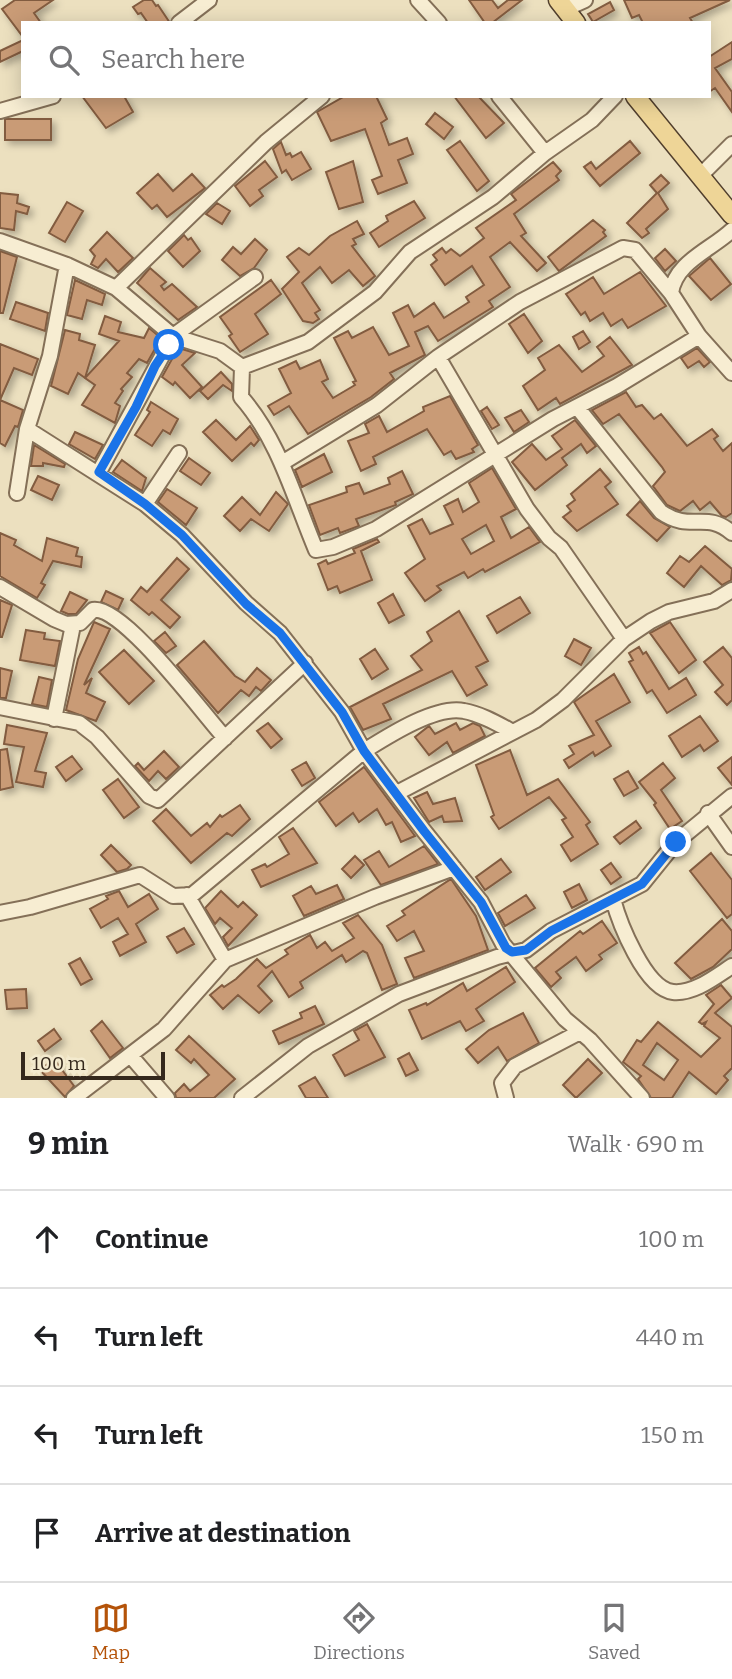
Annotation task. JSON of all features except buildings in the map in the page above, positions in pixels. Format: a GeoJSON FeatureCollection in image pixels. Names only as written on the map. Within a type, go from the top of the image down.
{"type":"FeatureCollection","features":[{"type":"Feature","properties":{"kind":"main road"},"geometry":{"type":"LineString","coordinates":[[637,98],[732,215]]}},
{"type":"Feature","properties":{"kind":"street"},"geometry":{"type":"LineString","coordinates":[[182,21],[209,0]]}},
{"type":"Feature","properties":{"kind":"street"},"geometry":{"type":"LineString","coordinates":[[418,0],[429,20]]}},
{"type":"Feature","properties":{"kind":"street"},"geometry":{"type":"LineString","coordinates":[[566,11],[585,0]]}},
{"type":"Feature","properties":{"kind":"street"},"geometry":{"type":"LineString","coordinates":[[0,111],[46,98]]}},
{"type":"Feature","properties":{"kind":"street"},"geometry":{"type":"LineString","coordinates":[[116,288],[266,142],[320,98]]}},
{"type":"Feature","properties":{"kind":"street"},"geometry":{"type":"LineString","coordinates":[[501,98],[545,153]]}},
{"type":"Feature","properties":{"kind":"street"},"geometry":{"type":"LineString","coordinates":[[242,367],[308,342],[375,292],[410,252],[493,197],[545,153],[592,120],[613,98]]}},
{"type":"Feature","properties":{"kind":"street"},"geometry":{"type":"LineString","coordinates":[[700,176],[732,144]]}},
{"type":"Feature","properties":{"kind":"street"},"geometry":{"type":"LineString","coordinates":[[671,293],[672,283],[684,266],[732,230]]}},
{"type":"Feature","properties":{"kind":"street"},"geometry":{"type":"LineString","coordinates":[[0,241],[67,265],[116,288],[173,336],[220,351],[242,367]]}},
{"type":"Feature","properties":{"kind":"street"},"geometry":{"type":"LineString","coordinates":[[282,463],[377,405],[438,358],[520,302],[623,248],[635,250],[671,293],[699,336],[732,373]]}},
{"type":"Feature","properties":{"kind":"street"},"geometry":{"type":"LineString","coordinates":[[17,493],[27,429],[50,356],[67,265]]}},
{"type":"Feature","properties":{"kind":"street"},"geometry":{"type":"LineString","coordinates":[[99,472],[173,336],[255,278]]}},
{"type":"Feature","properties":{"kind":"street"},"geometry":{"type":"LineString","coordinates":[[242,367],[241,397],[257,415],[282,463],[316,550],[332,547],[376,528],[699,336]]}},
{"type":"Feature","properties":{"kind":"street"},"geometry":{"type":"LineString","coordinates":[[438,358],[527,509],[549,538],[561,548],[624,639]]}},
{"type":"Feature","properties":{"kind":"street"},"geometry":{"type":"LineString","coordinates":[[577,407],[661,512],[679,523],[718,523],[732,533]]}},
{"type":"Feature","properties":{"kind":"street"},"geometry":{"type":"LineString","coordinates":[[27,429],[99,472],[145,504],[182,535],[246,604],[280,633],[342,712],[364,751],[481,902],[503,944],[512,952],[538,989],[642,1098]]}},
{"type":"Feature","properties":{"kind":"street"},"geometry":{"type":"LineString","coordinates":[[145,504],[179,453]]}},
{"type":"Feature","properties":{"kind":"street"},"geometry":{"type":"LineString","coordinates":[[0,587],[54,619],[74,625],[97,608],[123,624],[166,666],[225,738]]}},
{"type":"Feature","properties":{"kind":"street"},"geometry":{"type":"LineString","coordinates":[[397,793],[513,732],[563,700],[624,639],[669,612],[714,601],[732,590]]}},
{"type":"Feature","properties":{"kind":"street"},"geometry":{"type":"LineString","coordinates":[[54,719],[74,625]]}},
{"type":"Feature","properties":{"kind":"street"},"geometry":{"type":"LineString","coordinates":[[0,707],[79,723],[97,737],[153,800],[167,794],[305,663]]}},
{"type":"Feature","properties":{"kind":"street"},"geometry":{"type":"LineString","coordinates":[[0,913],[140,875],[173,895],[192,895],[364,751],[394,733],[449,711],[473,713],[513,732]]}},
{"type":"Feature","properties":{"kind":"street"},"geometry":{"type":"LineString","coordinates":[[243,1098],[308,1046],[399,994],[512,952],[526,950],[551,931],[642,884],[676,842],[732,796]]}},
{"type":"Feature","properties":{"kind":"street"},"geometry":{"type":"LineString","coordinates":[[708,813],[732,847]]}},
{"type":"Feature","properties":{"kind":"street"},"geometry":{"type":"LineString","coordinates":[[74,1098],[164,1029],[225,960],[363,902],[454,868]]}},
{"type":"Feature","properties":{"kind":"street"},"geometry":{"type":"LineString","coordinates":[[187,895],[225,960]]}},
{"type":"Feature","properties":{"kind":"street"},"geometry":{"type":"LineString","coordinates":[[613,899],[625,936],[658,984],[670,992],[687,991],[732,967]]}},
{"type":"Feature","properties":{"kind":"street"},"geometry":{"type":"LineString","coordinates":[[506,1098],[502,1083],[515,1066],[580,1032]]}},
{"type":"Feature","properties":{"kind":"street"},"geometry":{"type":"LineString","coordinates":[[130,1055],[167,1098]]}},
{"type":"Feature","properties":{"kind":"route"},"geometry":{"type":"LineString","coordinates":[[169,345],[155,366],[136,407],[99,472],[145,504],[182,535],[246,604],[280,633],[342,712],[364,751],[481,902],[506,948],[512,952],[526,950],[551,931],[642,884],[676,842]]}}]}
